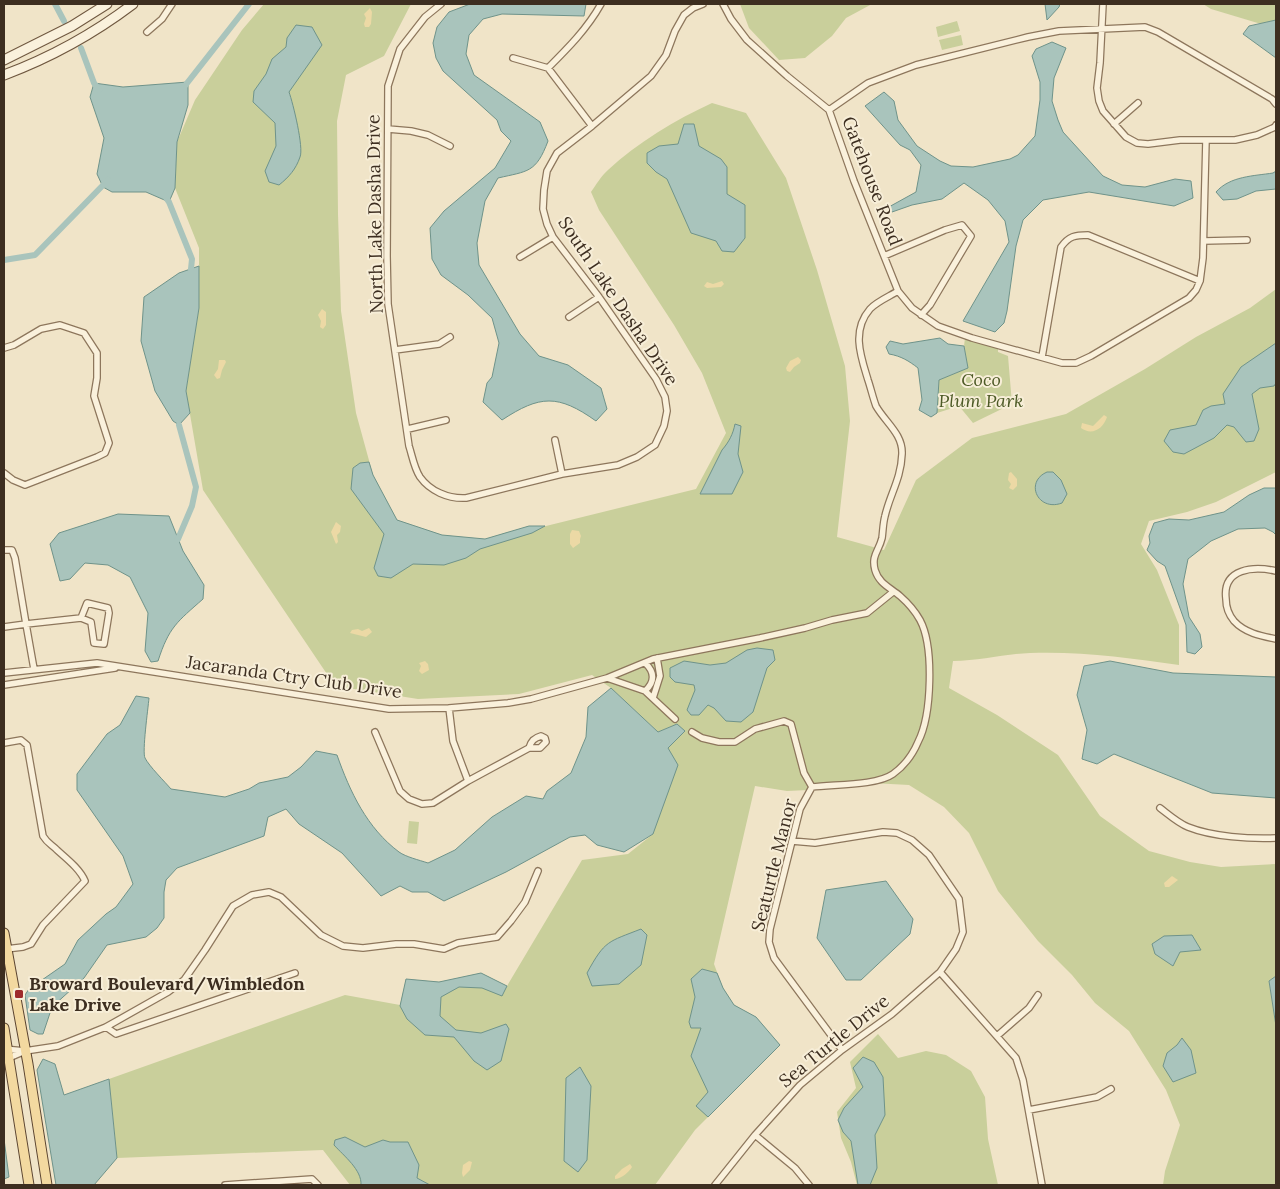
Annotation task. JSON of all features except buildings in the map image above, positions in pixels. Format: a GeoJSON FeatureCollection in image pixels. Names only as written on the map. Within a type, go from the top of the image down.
{"type":"FeatureCollection","features":[{"type":"Feature","properties":{"kind":"main road"},"geometry":{"type":"LineString","coordinates":[[4,60],[72,26],[106,4]]}},
{"type":"Feature","properties":{"kind":"main road"},"geometry":{"type":"LineString","coordinates":[[4,75],[38,62],[72,45],[133,4]]}},
{"type":"Feature","properties":{"kind":"main road"},"geometry":{"type":"LineString","coordinates":[[4,932],[5,948],[25,1051],[47,1185]]}},
{"type":"Feature","properties":{"kind":"main road"},"geometry":{"type":"LineString","coordinates":[[4,1028],[6,1059],[29,1185]]}},
{"type":"Feature","properties":{"kind":"street"},"geometry":{"type":"LineString","coordinates":[[147,32],[162,19],[172,4]]}},
{"type":"Feature","properties":{"kind":"street","name":"North Lake Dasha Drive"},"geometry":{"type":"LineString","coordinates":[[441,4],[425,17],[400,49],[388,86],[388,304],[409,446],[419,476],[438,492],[447,496],[466,498],[562,474]]}},
{"type":"Feature","properties":{"kind":"street"},"geometry":{"type":"LineString","coordinates":[[548,68],[579,37],[592,21],[601,4]]}},
{"type":"Feature","properties":{"kind":"street","name":"South Lake Dasha Drive"},"geometry":{"type":"LineString","coordinates":[[562,474],[618,465],[637,457],[655,445],[664,426],[667,411],[665,396],[656,379],[599,297],[553,237],[543,209],[547,171],[557,154],[651,76],[666,55],[674,31],[684,15],[693,8],[703,4]]}},
{"type":"Feature","properties":{"kind":"street","name":"Gatehouse Road"},"geometry":{"type":"LineString","coordinates":[[723,4],[731,19],[747,40],[786,76],[829,110],[898,291],[912,308],[938,326],[972,338],[1042,357],[1076,363],[1189,298],[1196,290],[1200,280]]}},
{"type":"Feature","properties":{"kind":"street"},"geometry":{"type":"LineString","coordinates":[[1103,4],[1103,28],[1097,88],[1099,101],[1103,111],[1126,137],[1137,143],[1148,144],[1180,140],[1235,140],[1257,135],[1276,125]]}},
{"type":"Feature","properties":{"kind":"street"},"geometry":{"type":"LineString","coordinates":[[829,110],[868,83],[916,65],[1058,31],[1131,27],[1145,27],[1158,32],[1265,94],[1276,104]]}},
{"type":"Feature","properties":{"kind":"street"},"geometry":{"type":"LineString","coordinates":[[513,58],[548,68],[592,126]]}},
{"type":"Feature","properties":{"kind":"street"},"geometry":{"type":"LineString","coordinates":[[1114,124],[1138,104]]}},
{"type":"Feature","properties":{"kind":"street"},"geometry":{"type":"LineString","coordinates":[[388,129],[428,135],[450,146]]}},
{"type":"Feature","properties":{"kind":"street"},"geometry":{"type":"LineString","coordinates":[[1042,357],[1061,247],[1066,239],[1075,235],[1088,234],[1200,280],[1204,241],[1206,140]]}},
{"type":"Feature","properties":{"kind":"street"},"geometry":{"type":"LineString","coordinates":[[884,256],[945,230],[962,225],[971,236],[930,305],[921,315]]}},
{"type":"Feature","properties":{"kind":"street"},"geometry":{"type":"LineString","coordinates":[[520,257],[553,237]]}},
{"type":"Feature","properties":{"kind":"street"},"geometry":{"type":"LineString","coordinates":[[1204,241],[1247,240]]}},
{"type":"Feature","properties":{"kind":"street"},"geometry":{"type":"LineString","coordinates":[[692,732],[702,738],[719,742],[735,742],[755,729],[784,721],[790,724],[804,773],[812,787],[843,783],[864,784],[892,775],[906,762],[919,740],[926,713],[930,684],[930,656],[920,621],[899,595],[887,588],[875,572],[873,559],[882,540],[885,515],[895,491],[903,452],[899,436],[876,405],[858,350],[860,327],[870,308],[898,291]]}},
{"type":"Feature","properties":{"kind":"street"},"geometry":{"type":"LineString","coordinates":[[569,317],[599,297]]}},
{"type":"Feature","properties":{"kind":"street"},"geometry":{"type":"LineString","coordinates":[[4,348],[14,345],[41,329],[60,325],[84,333],[97,354],[98,378],[94,396],[108,443],[106,453],[25,485],[13,480],[4,473]]}},
{"type":"Feature","properties":{"kind":"street"},"geometry":{"type":"LineString","coordinates":[[395,350],[439,344],[450,337]]}},
{"type":"Feature","properties":{"kind":"street"},"geometry":{"type":"LineString","coordinates":[[408,430],[446,420]]}},
{"type":"Feature","properties":{"kind":"street"},"geometry":{"type":"LineString","coordinates":[[554,440],[562,474]]}},
{"type":"Feature","properties":{"kind":"street"},"geometry":{"type":"LineString","coordinates":[[4,550],[12,550],[15,558],[34,669]]}},
{"type":"Feature","properties":{"kind":"street"},"geometry":{"type":"LineString","coordinates":[[1276,571],[1257,568],[1239,572],[1226,587],[1226,607],[1232,620],[1244,630],[1259,636],[1276,639]]}},
{"type":"Feature","properties":{"kind":"street"},"geometry":{"type":"LineString","coordinates":[[653,698],[660,676],[657,658],[767,637],[867,613],[893,592]]}},
{"type":"Feature","properties":{"kind":"street"},"geometry":{"type":"LineString","coordinates":[[4,628],[81,618],[91,622],[94,643],[104,644],[109,613],[108,608],[86,603],[81,618]]}},
{"type":"Feature","properties":{"kind":"street","name":"Jacaranda Ctry Club Drive"},"geometry":{"type":"LineString","coordinates":[[4,673],[97,663],[389,709],[449,708],[531,700],[607,678],[657,658]]}},
{"type":"Feature","properties":{"kind":"street"},"geometry":{"type":"LineString","coordinates":[[645,663],[653,675],[650,686],[645,691]]}},
{"type":"Feature","properties":{"kind":"street","name":"Jacaranda Ctry Club Drive"},"geometry":{"type":"LineString","coordinates":[[4,685],[125,667]]}},
{"type":"Feature","properties":{"kind":"street"},"geometry":{"type":"LineString","coordinates":[[607,678],[645,691],[675,718]]}},
{"type":"Feature","properties":{"kind":"street"},"geometry":{"type":"LineString","coordinates":[[449,708],[453,741],[468,781]]}},
{"type":"Feature","properties":{"kind":"street"},"geometry":{"type":"LineString","coordinates":[[375,732],[400,791],[409,799],[422,804],[433,803],[468,781],[529,748]]}},
{"type":"Feature","properties":{"kind":"street"},"geometry":{"type":"LineString","coordinates":[[4,743],[21,740],[27,745],[43,836],[47,843],[55,848],[83,875],[85,881],[43,925],[31,944],[23,947],[5,948]]}},
{"type":"Feature","properties":{"kind":"street","name":"Seaturtle Manor"},"geometry":{"type":"LineString","coordinates":[[812,787],[800,809],[770,928],[769,942],[774,958],[842,1050]]}},
{"type":"Feature","properties":{"kind":"street"},"geometry":{"type":"LineString","coordinates":[[1160,808],[1188,827],[1217,834],[1254,839],[1276,838]]}},
{"type":"Feature","properties":{"kind":"street","name":"Sea Turtle Drive"},"geometry":{"type":"LineString","coordinates":[[715,1185],[755,1135],[800,1085],[842,1050],[892,1014],[940,972],[956,949],[963,932],[959,899],[929,855],[912,840],[897,834],[883,832],[815,843],[792,841]]}},
{"type":"Feature","properties":{"kind":"street"},"geometry":{"type":"LineString","coordinates":[[6,1059],[25,1051],[58,1046],[106,1028],[168,992],[184,980],[233,906],[252,895],[269,892],[281,897],[321,935],[343,946],[363,948],[414,944],[444,949],[458,943],[497,937],[525,902],[538,871]]}},
{"type":"Feature","properties":{"kind":"street"},"geometry":{"type":"LineString","coordinates":[[940,972],[1016,1058],[1023,1080],[1042,1185]]}},
{"type":"Feature","properties":{"kind":"street"},"geometry":{"type":"LineString","coordinates":[[106,1028],[116,1034],[295,973]]}},
{"type":"Feature","properties":{"kind":"street"},"geometry":{"type":"LineString","coordinates":[[997,1036],[1029,1008],[1038,995]]}},
{"type":"Feature","properties":{"kind":"street"},"geometry":{"type":"LineString","coordinates":[[5,1048],[25,1051]]}},
{"type":"Feature","properties":{"kind":"street"},"geometry":{"type":"LineString","coordinates":[[1029,1110],[1097,1097],[1111,1089]]}},
{"type":"Feature","properties":{"kind":"street"},"geometry":{"type":"LineString","coordinates":[[755,1135],[795,1168],[809,1185]]}},
{"type":"Feature","properties":{"kind":"street"},"geometry":{"type":"LineString","coordinates":[[224,1185],[312,1179],[318,1185]]}},
{"type":"Feature","properties":{"kind":"green space"},"geometry":{"type":"Polygon","coordinates":[[[264,4],[411,4],[384,56],[346,75],[337,121],[341,311],[356,413],[373,475],[397,520],[442,535],[485,539],[529,526],[546,526],[696,489],[726,433],[702,373],[674,325],[599,210],[591,192],[605,172],[644,141],[712,103],[746,113],[786,178],[817,270],[845,366],[850,421],[837,537],[884,550],[916,480],[972,438],[1066,414],[1145,369],[1196,337],[1250,308],[1276,289],[1276,472],[1216,502],[1187,512],[1149,521],[1141,544],[1157,570],[1179,625],[1179,665],[1086,654],[1020,654],[953,661],[949,688],[997,715],[1058,755],[1100,816],[1149,851],[1190,862],[1221,867],[1276,864],[1276,976],[1269,981],[1276,1026],[1276,1185],[1163,1185],[1165,1171],[1180,1125],[1166,1090],[1129,1031],[1095,1003],[1072,975],[1038,941],[998,891],[969,833],[944,807],[909,785],[872,783],[829,789],[787,791],[755,786],[714,964],[723,988],[734,1005],[756,1017],[780,1045],[695,1130],[655,1185],[350,1185],[323,1150],[117,1158],[109,1079],[345,995],[400,1005],[406,979],[439,982],[481,973],[507,986],[582,860],[628,854],[653,834],[668,748],[677,724],[658,732],[611,688],[592,675],[519,694],[418,699],[335,686],[203,490],[186,391],[199,308],[199,248],[175,188],[177,142],[195,100],[242,30],[264,4]]]}},
{"type":"Feature","properties":{"kind":"green space"},"geometry":{"type":"Polygon","coordinates":[[[740,4],[872,4],[846,18],[832,36],[805,58],[779,60],[749,28],[740,4]]]}},
{"type":"Feature","properties":{"kind":"green space"},"geometry":{"type":"Polygon","coordinates":[[[1203,4],[1276,4],[1276,20],[1261,24],[1211,9],[1203,4]]]}},
{"type":"Feature","properties":{"kind":"green space"},"geometry":{"type":"Polygon","coordinates":[[[957,21],[960,31],[938,37],[936,27],[957,21]]]}},
{"type":"Feature","properties":{"kind":"green space"},"geometry":{"type":"Polygon","coordinates":[[[961,35],[963,45],[942,50],[939,40],[961,35]]]}},
{"type":"Feature","properties":{"kind":"green space","name":"Coco Plum Park"},"geometry":{"type":"Polygon","coordinates":[[[965,338],[998,348],[998,352],[1008,356],[1012,404],[973,423],[959,406],[937,413],[939,380],[968,368],[964,346],[965,338]]]}},
{"type":"Feature","properties":{"kind":"green space"},"geometry":{"type":"Polygon","coordinates":[[[409,821],[419,822],[417,844],[407,843],[409,821]]]}},
{"type":"Feature","properties":{"kind":"green space"},"geometry":{"type":"Polygon","coordinates":[[[878,1034],[898,1058],[926,1051],[946,1055],[971,1071],[985,1097],[988,1139],[998,1185],[857,1185],[851,1162],[841,1138],[837,1112],[856,1088],[850,1062],[878,1034]]]}},
{"type":"Feature","properties":{"kind":"sand"},"geometry":{"type":"Polygon","coordinates":[[[370,8],[372,12],[371,24],[369,27],[365,27],[366,18],[364,14],[370,8]]]}},
{"type":"Feature","properties":{"kind":"sand"},"geometry":{"type":"Polygon","coordinates":[[[722,281],[724,284],[721,287],[707,288],[704,286],[707,282],[713,284],[722,281]]]}},
{"type":"Feature","properties":{"kind":"sand"},"geometry":{"type":"Polygon","coordinates":[[[322,309],[326,312],[326,325],[323,329],[320,327],[321,321],[318,315],[322,309]]]}},
{"type":"Feature","properties":{"kind":"sand"},"geometry":{"type":"Polygon","coordinates":[[[798,357],[801,360],[800,363],[790,372],[787,371],[786,368],[790,361],[798,357]]]}},
{"type":"Feature","properties":{"kind":"sand"},"geometry":{"type":"Polygon","coordinates":[[[219,360],[225,360],[226,362],[220,378],[217,379],[214,375],[218,369],[219,360]]]}},
{"type":"Feature","properties":{"kind":"sand"},"geometry":{"type":"Polygon","coordinates":[[[1104,415],[1107,417],[1103,425],[1097,430],[1089,431],[1081,428],[1082,423],[1093,426],[1104,415]]]}},
{"type":"Feature","properties":{"kind":"sand"},"geometry":{"type":"Polygon","coordinates":[[[1011,472],[1017,479],[1017,486],[1013,490],[1009,488],[1011,484],[1008,480],[1009,473],[1011,472]]]}},
{"type":"Feature","properties":{"kind":"sand"},"geometry":{"type":"Polygon","coordinates":[[[336,522],[341,526],[336,544],[331,532],[336,522]]]}},
{"type":"Feature","properties":{"kind":"sand"},"geometry":{"type":"Polygon","coordinates":[[[572,530],[579,531],[581,536],[580,543],[573,548],[570,544],[572,530]]]}},
{"type":"Feature","properties":{"kind":"sand"},"geometry":{"type":"Polygon","coordinates":[[[369,628],[372,632],[366,637],[350,633],[352,630],[358,629],[362,631],[369,628]]]}},
{"type":"Feature","properties":{"kind":"sand"},"geometry":{"type":"Polygon","coordinates":[[[425,661],[428,664],[429,670],[422,674],[419,671],[421,666],[419,663],[425,661]]]}},
{"type":"Feature","properties":{"kind":"sand"},"geometry":{"type":"Polygon","coordinates":[[[1172,876],[1178,880],[1169,887],[1165,887],[1164,883],[1172,876]]]}},
{"type":"Feature","properties":{"kind":"sand"},"geometry":{"type":"Polygon","coordinates":[[[469,1161],[472,1162],[470,1170],[463,1177],[463,1165],[469,1161]]]}},
{"type":"Feature","properties":{"kind":"sand"},"geometry":{"type":"Polygon","coordinates":[[[630,1164],[632,1167],[629,1171],[622,1177],[615,1179],[615,1176],[622,1169],[630,1164]]]}},
{"type":"Feature","properties":{"kind":"water"},"geometry":{"type":"Polygon","coordinates":[[[470,4],[586,4],[584,16],[502,14],[483,19],[469,35],[466,54],[474,75],[540,122],[548,141],[535,165],[524,172],[498,178],[485,201],[477,243],[479,265],[520,334],[539,356],[568,365],[601,388],[607,409],[596,421],[571,406],[549,401],[527,406],[502,420],[483,402],[487,383],[492,377],[499,343],[492,318],[468,295],[441,275],[432,259],[430,228],[444,211],[495,168],[511,141],[501,131],[497,120],[443,71],[436,58],[433,43],[437,27],[449,12],[470,4]]]}},
{"type":"Feature","properties":{"kind":"water"},"geometry":{"type":"Polygon","coordinates":[[[1045,4],[1060,4],[1047,20],[1045,4]]]}},
{"type":"Feature","properties":{"kind":"water"},"geometry":{"type":"Polygon","coordinates":[[[1276,20],[1276,58],[1243,34],[1249,26],[1276,20]]]}},
{"type":"Feature","properties":{"kind":"water"},"geometry":{"type":"Polygon","coordinates":[[[296,25],[312,27],[322,45],[289,92],[298,125],[301,152],[294,169],[279,185],[269,182],[265,171],[276,146],[275,123],[253,102],[254,91],[266,74],[272,59],[286,47],[287,38],[296,25]]]}},
{"type":"Feature","properties":{"kind":"water"},"geometry":{"type":"Polygon","coordinates":[[[1052,42],[1066,48],[1054,78],[1052,101],[1063,132],[1103,176],[1122,185],[1145,187],[1175,179],[1191,181],[1193,198],[1174,206],[1089,192],[1043,200],[1023,220],[1016,246],[1004,323],[995,332],[963,321],[1009,242],[1005,221],[988,200],[964,183],[942,199],[912,205],[892,212],[887,208],[916,192],[921,165],[910,150],[900,145],[865,106],[884,92],[894,101],[898,120],[917,146],[951,166],[973,167],[1010,159],[1018,155],[1035,136],[1040,100],[1040,82],[1032,56],[1036,49],[1052,42]]]}},
{"type":"Feature","properties":{"kind":"water"},"geometry":{"type":"Polygon","coordinates":[[[188,82],[188,105],[177,142],[175,188],[169,202],[146,192],[112,192],[103,187],[97,174],[104,138],[90,97],[94,83],[123,87],[188,82]]]}},
{"type":"Feature","properties":{"kind":"water"},"geometry":{"type":"Polygon","coordinates":[[[684,124],[694,124],[699,146],[721,159],[727,167],[727,194],[745,205],[745,238],[734,252],[722,251],[716,241],[691,233],[667,179],[647,163],[647,153],[659,146],[678,144],[684,124]]]}},
{"type":"Feature","properties":{"kind":"water"},"geometry":{"type":"Polygon","coordinates":[[[1276,171],[1276,189],[1256,191],[1237,199],[1223,200],[1216,192],[1235,180],[1276,171]]]}},
{"type":"Feature","properties":{"kind":"water"},"geometry":{"type":"Polygon","coordinates":[[[199,266],[199,308],[186,391],[190,413],[179,425],[173,421],[155,391],[141,341],[144,297],[179,273],[199,266]]]}},
{"type":"Feature","properties":{"kind":"water"},"geometry":{"type":"Polygon","coordinates":[[[940,338],[948,344],[964,346],[968,368],[939,380],[937,413],[931,417],[919,410],[922,400],[918,368],[905,359],[889,354],[886,347],[890,341],[903,344],[940,338]]]}},
{"type":"Feature","properties":{"kind":"water"},"geometry":{"type":"Polygon","coordinates":[[[1276,343],[1276,383],[1274,386],[1260,388],[1252,394],[1259,429],[1254,441],[1246,442],[1234,427],[1227,425],[1214,438],[1184,454],[1173,452],[1164,441],[1170,430],[1196,425],[1203,410],[1211,406],[1225,404],[1223,394],[1241,367],[1276,343]]]}},
{"type":"Feature","properties":{"kind":"water"},"geometry":{"type":"Polygon","coordinates":[[[735,424],[741,426],[738,454],[743,472],[732,494],[700,494],[730,438],[735,424]]]}},
{"type":"Feature","properties":{"kind":"water"},"geometry":{"type":"Polygon","coordinates":[[[369,462],[373,475],[397,520],[442,535],[485,539],[529,526],[545,526],[532,533],[480,549],[466,558],[444,565],[413,564],[391,578],[378,576],[374,568],[384,534],[351,489],[353,468],[360,463],[369,462]]]}},
{"type":"Feature","properties":{"kind":"water"},"geometry":{"type":"Polygon","coordinates":[[[1047,472],[1053,472],[1061,480],[1067,494],[1062,503],[1054,505],[1046,503],[1037,495],[1035,489],[1036,482],[1047,472]]]}},
{"type":"Feature","properties":{"kind":"water"},"geometry":{"type":"Polygon","coordinates":[[[1264,488],[1276,488],[1276,535],[1265,528],[1238,529],[1211,541],[1188,559],[1183,584],[1189,617],[1200,634],[1202,647],[1195,654],[1187,652],[1186,625],[1165,566],[1157,561],[1147,550],[1150,543],[1149,536],[1154,523],[1169,519],[1189,520],[1224,512],[1249,495],[1264,488]]]}},
{"type":"Feature","properties":{"kind":"water"},"geometry":{"type":"Polygon","coordinates":[[[118,514],[169,516],[183,551],[204,585],[203,599],[175,626],[166,640],[158,661],[151,662],[145,651],[148,613],[130,577],[108,565],[85,563],[70,579],[60,581],[50,544],[59,533],[118,514]]]}},
{"type":"Feature","properties":{"kind":"water"},"geometry":{"type":"Polygon","coordinates":[[[757,648],[773,650],[775,660],[767,668],[753,712],[741,722],[726,721],[714,708],[708,705],[699,715],[691,715],[687,710],[695,690],[694,685],[675,682],[670,677],[670,668],[684,661],[710,665],[726,663],[747,650],[757,648]]]}},
{"type":"Feature","properties":{"kind":"water"},"geometry":{"type":"Polygon","coordinates":[[[1110,661],[1173,673],[1276,677],[1276,798],[1212,793],[1114,754],[1097,764],[1082,759],[1087,730],[1077,695],[1084,666],[1110,661]]]}},
{"type":"Feature","properties":{"kind":"water"},"geometry":{"type":"Polygon","coordinates":[[[611,688],[658,732],[677,724],[685,731],[668,748],[678,765],[653,834],[624,852],[597,845],[585,835],[570,837],[506,872],[444,901],[428,892],[412,892],[400,886],[381,896],[342,853],[299,824],[286,809],[268,817],[264,836],[177,868],[166,880],[164,918],[157,928],[146,937],[107,945],[84,978],[52,1007],[43,1034],[30,1030],[25,995],[29,989],[65,964],[78,940],[116,907],[133,884],[123,856],[77,790],[77,774],[107,734],[120,725],[136,696],[149,698],[145,758],[171,789],[225,797],[249,789],[259,783],[288,777],[301,767],[316,751],[337,755],[354,796],[378,832],[402,854],[428,863],[455,850],[492,817],[526,796],[543,799],[547,791],[571,773],[586,737],[588,707],[611,688]]]}},
{"type":"Feature","properties":{"kind":"water"},"geometry":{"type":"Polygon","coordinates":[[[886,881],[913,919],[910,934],[861,980],[846,980],[817,938],[826,890],[886,881]]]}},
{"type":"Feature","properties":{"kind":"water"},"geometry":{"type":"Polygon","coordinates":[[[641,929],[647,935],[641,965],[619,984],[592,986],[587,973],[603,948],[614,940],[641,929]]]}},
{"type":"Feature","properties":{"kind":"water"},"geometry":{"type":"Polygon","coordinates":[[[1192,935],[1201,950],[1180,952],[1173,966],[1155,954],[1152,944],[1164,936],[1192,935]]]}},
{"type":"Feature","properties":{"kind":"water"},"geometry":{"type":"Polygon","coordinates":[[[702,969],[717,973],[723,988],[734,1005],[756,1017],[780,1045],[708,1117],[696,1106],[708,1092],[691,1056],[701,1028],[691,1028],[689,1022],[695,997],[691,979],[702,969]]]}},
{"type":"Feature","properties":{"kind":"water"},"geometry":{"type":"Polygon","coordinates":[[[481,973],[507,986],[502,996],[482,988],[459,987],[441,997],[440,1016],[456,1030],[481,1033],[506,1024],[509,1029],[501,1061],[487,1070],[474,1061],[454,1037],[425,1035],[407,1019],[400,1006],[406,979],[439,982],[481,973]]]}},
{"type":"Feature","properties":{"kind":"water"},"geometry":{"type":"Polygon","coordinates":[[[1276,976],[1276,1026],[1269,981],[1276,976]]]}},
{"type":"Feature","properties":{"kind":"water"},"geometry":{"type":"Polygon","coordinates":[[[1182,1038],[1191,1050],[1196,1073],[1173,1082],[1163,1066],[1167,1053],[1182,1038]]]}},
{"type":"Feature","properties":{"kind":"water"},"geometry":{"type":"Polygon","coordinates":[[[863,1057],[874,1062],[883,1077],[885,1115],[875,1135],[877,1168],[870,1185],[858,1185],[851,1141],[843,1132],[838,1120],[844,1108],[863,1087],[853,1068],[863,1057]]]}},
{"type":"Feature","properties":{"kind":"water"},"geometry":{"type":"Polygon","coordinates":[[[43,1059],[55,1064],[64,1095],[109,1079],[117,1158],[94,1185],[56,1185],[37,1070],[43,1059]]]}},
{"type":"Feature","properties":{"kind":"water"},"geometry":{"type":"Polygon","coordinates":[[[580,1067],[591,1086],[587,1160],[578,1172],[564,1161],[566,1078],[580,1067]]]}},
{"type":"Feature","properties":{"kind":"water"},"geometry":{"type":"Polygon","coordinates":[[[345,1137],[365,1147],[383,1140],[408,1142],[419,1165],[417,1178],[430,1185],[361,1185],[361,1179],[356,1169],[334,1145],[335,1140],[345,1137]]]}},
{"type":"Feature","properties":{"kind":"water"},"geometry":{"type":"Polygon","coordinates":[[[4,1139],[9,1177],[4,1179],[4,1139]]]}},
{"type":"Feature","properties":{"kind":"waterway"},"geometry":{"type":"LineString","coordinates":[[55,4],[64,21]]}},
{"type":"Feature","properties":{"kind":"waterway"},"geometry":{"type":"LineString","coordinates":[[184,87],[249,4]]}},
{"type":"Feature","properties":{"kind":"waterway"},"geometry":{"type":"LineString","coordinates":[[81,48],[94,83],[99,90]]}},
{"type":"Feature","properties":{"kind":"waterway"},"geometry":{"type":"LineString","coordinates":[[4,260],[35,255],[108,180]]}},
{"type":"Feature","properties":{"kind":"waterway"},"geometry":{"type":"LineString","coordinates":[[165,196],[192,259],[191,269]]}},
{"type":"Feature","properties":{"kind":"waterway"},"geometry":{"type":"LineString","coordinates":[[178,539],[192,506],[196,487],[179,425]]}},
{"type":"Feature","properties":{"kind":"place","name":"Broward Boulevard/Wimbledon Lake Drive"},"geometry":{"type":"Point","coordinates":[19,994]}}]}
